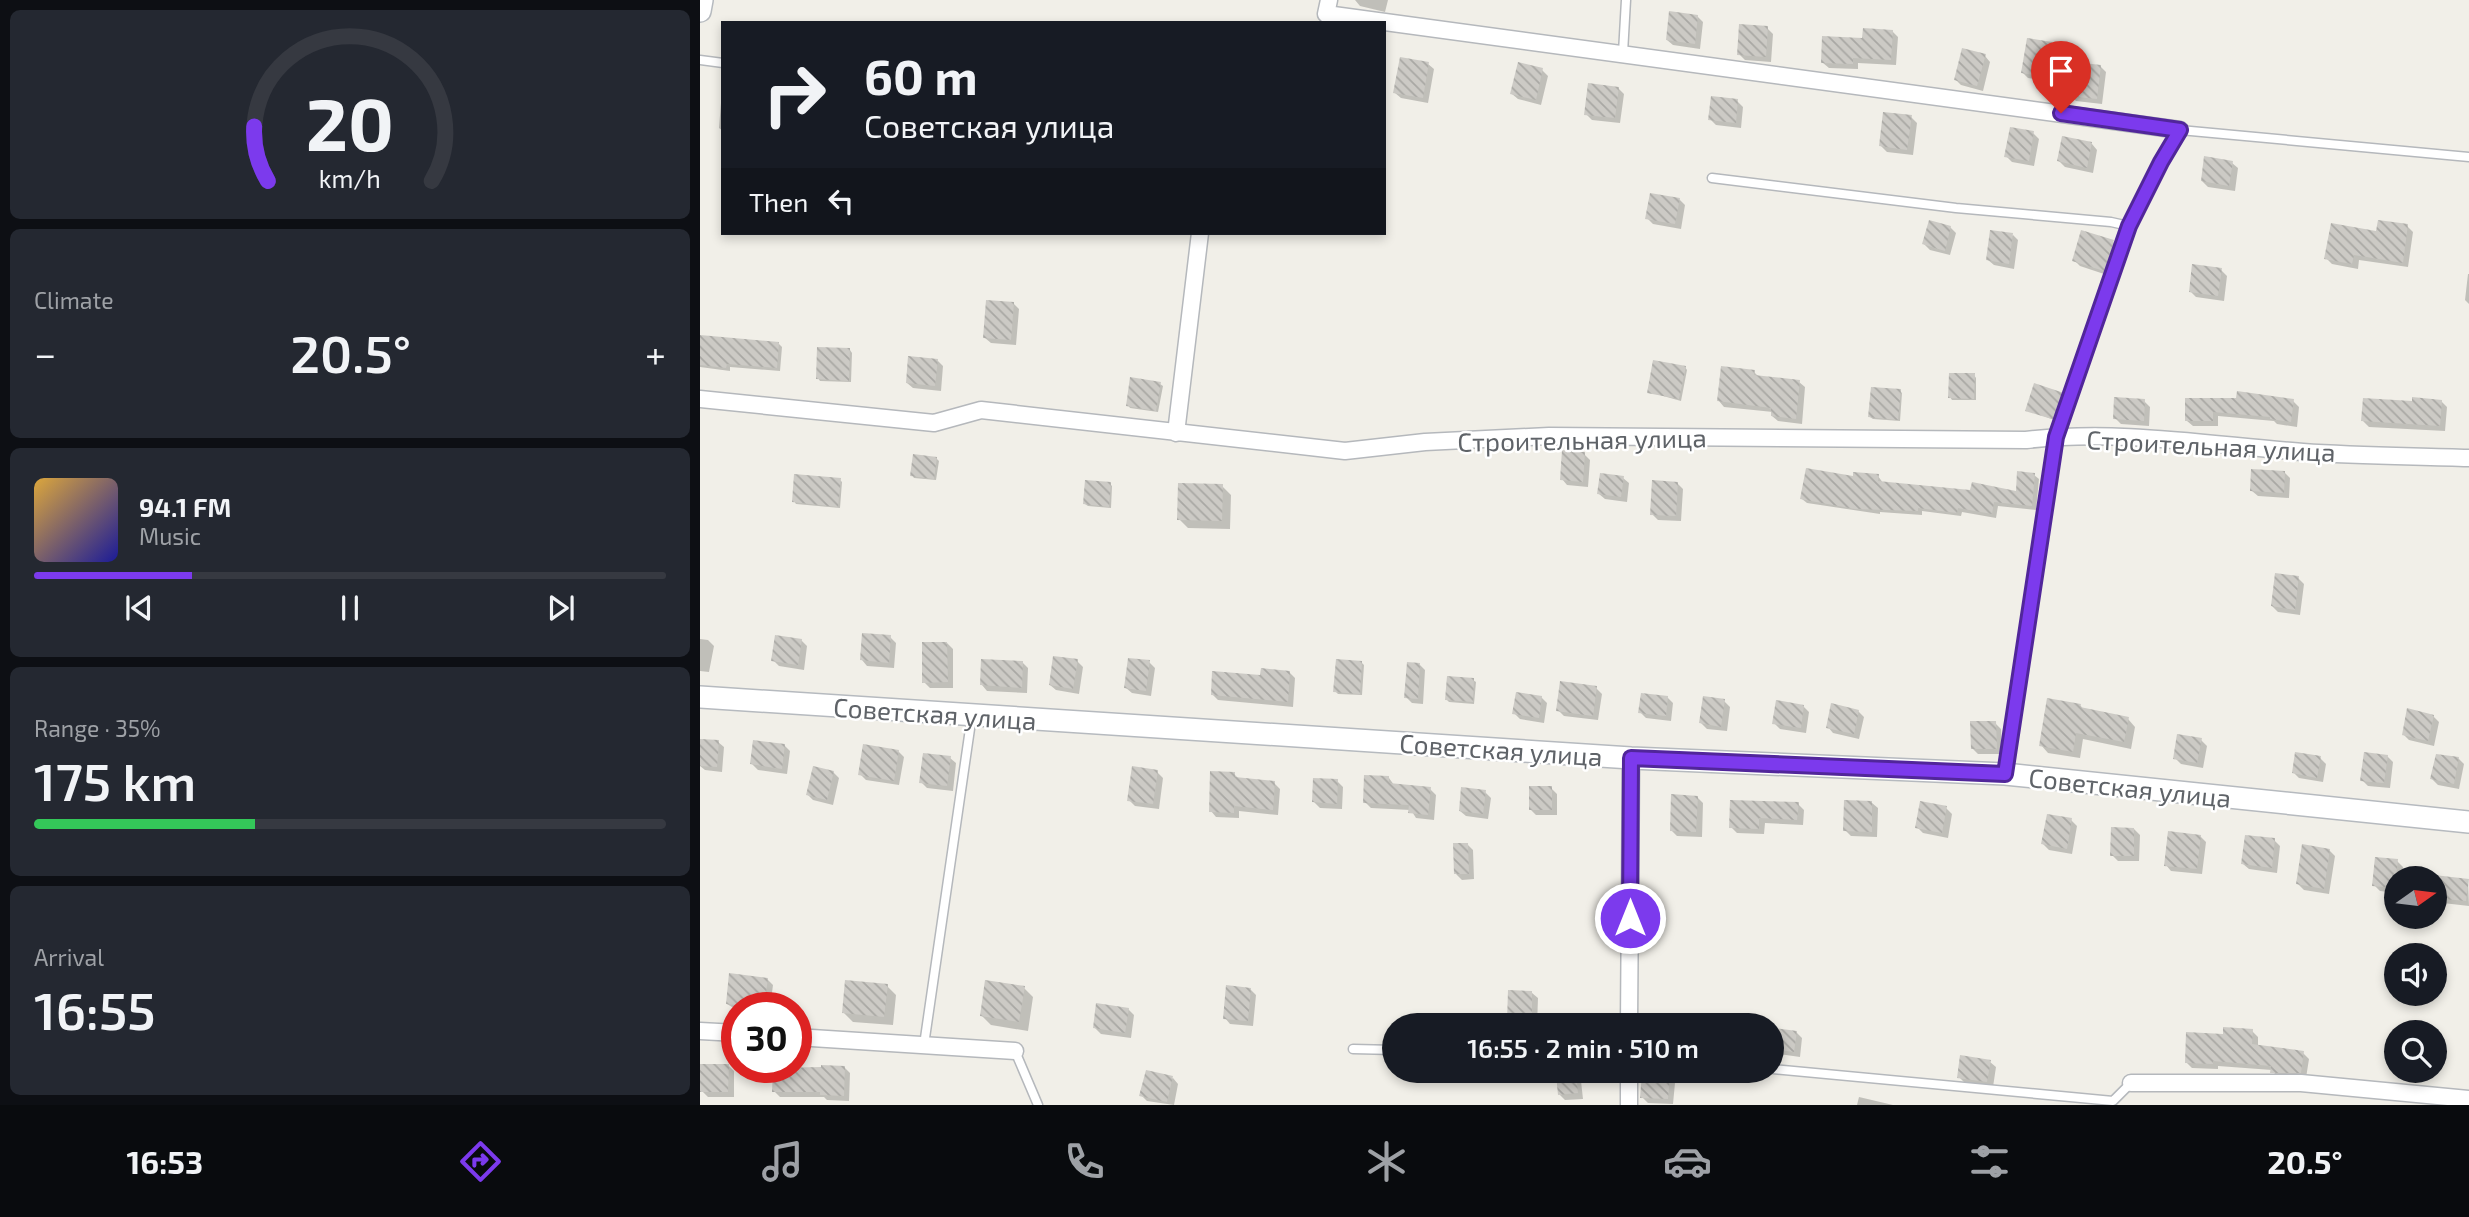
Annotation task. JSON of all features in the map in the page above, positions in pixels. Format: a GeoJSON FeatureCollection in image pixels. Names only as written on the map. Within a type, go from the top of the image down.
{"type":"FeatureCollection","features":[{"type":"Feature","properties":{"kind":"main road"},"geometry":{"type":"LineString","coordinates":[[700,11],[702,0]]}},
{"type":"Feature","properties":{"kind":"main road","name":"Советская улица"},"geometry":{"type":"LineString","coordinates":[[700,697],[1631,758],[2005,774],[2469,822]]}},
{"type":"Feature","properties":{"kind":"street"},"geometry":{"type":"LineString","coordinates":[[1329,0],[1326,14],[1379,21]]}},
{"type":"Feature","properties":{"kind":"street"},"geometry":{"type":"LineString","coordinates":[[1386,22],[2180,130]]}},
{"type":"Feature","properties":{"kind":"street"},"geometry":{"type":"LineString","coordinates":[[1177,433],[1200,235]]}},
{"type":"Feature","properties":{"kind":"street","name":"Строительная улица"},"geometry":{"type":"LineString","coordinates":[[700,399],[934,423],[981,410],[1345,451],[1425,442],[1549,436],[2026,440],[2056,437],[2155,438],[2305,452],[2469,458]]}},
{"type":"Feature","properties":{"kind":"street"},"geometry":{"type":"LineString","coordinates":[[1629,1013],[1631,758]]}},
{"type":"Feature","properties":{"kind":"street"},"geometry":{"type":"LineString","coordinates":[[700,1031],[721,1032]]}},
{"type":"Feature","properties":{"kind":"street"},"geometry":{"type":"LineString","coordinates":[[812,1038],[1015,1051]]}},
{"type":"Feature","properties":{"kind":"street"},"geometry":{"type":"LineString","coordinates":[[1629,1083],[1629,1105]]}},
{"type":"Feature","properties":{"kind":"street"},"geometry":{"type":"LineString","coordinates":[[2131,1083],[2301,1083],[2469,1099]]}},
{"type":"Feature","properties":{"kind":"lane"},"geometry":{"type":"LineString","coordinates":[[1623,53],[1626,0]]}},
{"type":"Feature","properties":{"kind":"lane"},"geometry":{"type":"LineString","coordinates":[[700,60],[721,63]]}},
{"type":"Feature","properties":{"kind":"lane"},"geometry":{"type":"LineString","coordinates":[[2005,774],[2056,437],[2129,226],[2180,130],[2469,157]]}},
{"type":"Feature","properties":{"kind":"lane"},"geometry":{"type":"LineString","coordinates":[[1713,178],[2129,226]]}},
{"type":"Feature","properties":{"kind":"lane"},"geometry":{"type":"LineString","coordinates":[[924,1045],[972,715]]}},
{"type":"Feature","properties":{"kind":"lane"},"geometry":{"type":"LineString","coordinates":[[1353,1049],[1382,1050]]}},
{"type":"Feature","properties":{"kind":"lane"},"geometry":{"type":"LineString","coordinates":[[1015,1051],[1038,1105]]}},
{"type":"Feature","properties":{"kind":"lane"},"geometry":{"type":"LineString","coordinates":[[1784,1070],[2113,1101],[2131,1083]]}},
{"type":"Feature","properties":{"kind":"building"},"geometry":{"type":"Polygon","coordinates":[[[1669,11],[1698,15],[1695,44],[1666,40],[1669,11]]]}},
{"type":"Feature","properties":{"kind":"building"},"geometry":{"type":"Polygon","coordinates":[[[1739,24],[1768,26],[1766,57],[1737,55],[1739,24]]]}},
{"type":"Feature","properties":{"kind":"building"},"geometry":{"type":"Polygon","coordinates":[[[1863,28],[1893,30],[1891,60],[1853,58],[1853,64],[1821,63],[1822,36],[1862,38],[1863,28]]]}},
{"type":"Feature","properties":{"kind":"building"},"geometry":{"type":"Polygon","coordinates":[[[2027,38],[2052,42],[2049,59],[2101,65],[2097,99],[2068,96],[2070,81],[2021,73],[2027,38]]]}},
{"type":"Feature","properties":{"kind":"building"},"geometry":{"type":"Polygon","coordinates":[[[1962,48],[1986,54],[1977,86],[1954,80],[1962,48]]]}},
{"type":"Feature","properties":{"kind":"building"},"geometry":{"type":"Polygon","coordinates":[[[1400,57],[1429,62],[1423,98],[1393,93],[1400,57]]]}},
{"type":"Feature","properties":{"kind":"building"},"geometry":{"type":"Polygon","coordinates":[[[1518,62],[1543,68],[1536,100],[1510,94],[1518,62]]]}},
{"type":"Feature","properties":{"kind":"building"},"geometry":{"type":"Polygon","coordinates":[[[1588,83],[1619,87],[1615,118],[1584,115],[1588,83]]]}},
{"type":"Feature","properties":{"kind":"building"},"geometry":{"type":"Polygon","coordinates":[[[1711,96],[1738,99],[1736,123],[1708,120],[1711,96]]]}},
{"type":"Feature","properties":{"kind":"building"},"geometry":{"type":"Polygon","coordinates":[[[1883,112],[1912,115],[1907,150],[1879,146],[1883,112]]]}},
{"type":"Feature","properties":{"kind":"building"},"geometry":{"type":"Polygon","coordinates":[[[2010,127],[2034,131],[2029,161],[2004,157],[2010,127]]]}},
{"type":"Feature","properties":{"kind":"building"},"geometry":{"type":"Polygon","coordinates":[[[2062,136],[2092,142],[2087,168],[2057,161],[2062,136]]]}},
{"type":"Feature","properties":{"kind":"building"},"geometry":{"type":"Polygon","coordinates":[[[2204,156],[2233,161],[2229,186],[2201,181],[2204,156]]]}},
{"type":"Feature","properties":{"kind":"building"},"geometry":{"type":"Polygon","coordinates":[[[1650,193],[1680,198],[1675,224],[1645,219],[1650,193]]]}},
{"type":"Feature","properties":{"kind":"building"},"geometry":{"type":"Polygon","coordinates":[[[1929,220],[1951,226],[1945,251],[1922,244],[1929,220]]]}},
{"type":"Feature","properties":{"kind":"building"},"geometry":{"type":"Polygon","coordinates":[[[2378,220],[2408,224],[2403,263],[2354,255],[2352,264],[2324,259],[2331,223],[2376,231],[2378,220]]]}},
{"type":"Feature","properties":{"kind":"building"},"geometry":{"type":"Polygon","coordinates":[[[1990,230],[2013,233],[2009,264],[1986,260],[1990,230]]]}},
{"type":"Feature","properties":{"kind":"building"},"geometry":{"type":"Polygon","coordinates":[[[2081,230],[2114,240],[2104,271],[2072,261],[2081,230]]]}},
{"type":"Feature","properties":{"kind":"building"},"geometry":{"type":"Polygon","coordinates":[[[2192,264],[2222,268],[2218,296],[2189,292],[2192,264]]]}},
{"type":"Feature","properties":{"kind":"building"},"geometry":{"type":"Polygon","coordinates":[[[986,300],[1014,302],[1011,340],[983,338],[986,300]]]}},
{"type":"Feature","properties":{"kind":"building"},"geometry":{"type":"Polygon","coordinates":[[[700,335],[779,342],[777,368],[700,365],[700,335]]]}},
{"type":"Feature","properties":{"kind":"building"},"geometry":{"type":"Polygon","coordinates":[[[817,347],[850,348],[849,381],[816,379],[817,347]]]}},
{"type":"Feature","properties":{"kind":"building"},"geometry":{"type":"Polygon","coordinates":[[[908,356],[938,359],[935,386],[906,383],[908,356]]]}},
{"type":"Feature","properties":{"kind":"building"},"geometry":{"type":"Polygon","coordinates":[[[1653,360],[1686,366],[1679,399],[1647,393],[1653,360]]]}},
{"type":"Feature","properties":{"kind":"building"},"geometry":{"type":"Polygon","coordinates":[[[1721,366],[1755,370],[1754,375],[1800,380],[1796,419],[1771,416],[1771,408],[1717,401],[1721,366]]]}},
{"type":"Feature","properties":{"kind":"building"},"geometry":{"type":"Polygon","coordinates":[[[1949,373],[1975,373],[1974,399],[1948,398],[1949,373]]]}},
{"type":"Feature","properties":{"kind":"building"},"geometry":{"type":"Polygon","coordinates":[[[1130,377],[1161,382],[1156,411],[1126,406],[1130,377]]]}},
{"type":"Feature","properties":{"kind":"building"},"geometry":{"type":"Polygon","coordinates":[[[2034,383],[2064,393],[2055,420],[2025,411],[2034,383]]]}},
{"type":"Feature","properties":{"kind":"building"},"geometry":{"type":"Polygon","coordinates":[[[1871,387],[1901,389],[1898,420],[1868,417],[1871,387]]]}},
{"type":"Feature","properties":{"kind":"building"},"geometry":{"type":"Polygon","coordinates":[[[2237,391],[2294,399],[2291,422],[2270,417],[2213,412],[2213,421],[2185,421],[2185,398],[2236,398],[2237,391]]]}},
{"type":"Feature","properties":{"kind":"building"},"geometry":{"type":"Polygon","coordinates":[[[2114,397],[2145,399],[2144,421],[2113,419],[2114,397]]]}},
{"type":"Feature","properties":{"kind":"building"},"geometry":{"type":"Polygon","coordinates":[[[2412,397],[2442,400],[2440,426],[2361,421],[2363,398],[2412,401],[2412,397]]]}},
{"type":"Feature","properties":{"kind":"building"},"geometry":{"type":"Polygon","coordinates":[[[1562,450],[1585,452],[1583,482],[1560,480],[1562,450]]]}},
{"type":"Feature","properties":{"kind":"building"},"geometry":{"type":"Polygon","coordinates":[[[913,454],[937,457],[934,479],[910,476],[913,454]]]}},
{"type":"Feature","properties":{"kind":"building"},"geometry":{"type":"Polygon","coordinates":[[[1806,468],[1853,476],[1853,472],[1879,474],[1878,481],[1970,490],[1972,482],[2016,491],[2017,471],[2035,473],[2032,506],[1994,502],[1992,514],[1958,508],[1957,513],[1918,508],[1918,511],[1855,509],[1800,499],[1806,468]]]}},
{"type":"Feature","properties":{"kind":"building"},"geometry":{"type":"Polygon","coordinates":[[[2251,469],[2285,471],[2284,493],[2250,491],[2251,469]]]}},
{"type":"Feature","properties":{"kind":"building"},"geometry":{"type":"Polygon","coordinates":[[[1600,473],[1624,476],[1621,497],[1597,494],[1600,473]]]}},
{"type":"Feature","properties":{"kind":"building"},"geometry":{"type":"Polygon","coordinates":[[[794,474],[841,478],[838,507],[792,502],[794,474]]]}},
{"type":"Feature","properties":{"kind":"building"},"geometry":{"type":"Polygon","coordinates":[[[1085,480],[1111,482],[1109,507],[1083,504],[1085,480]]]}},
{"type":"Feature","properties":{"kind":"building"},"geometry":{"type":"Polygon","coordinates":[[[1652,480],[1678,482],[1676,516],[1650,515],[1652,480]]]}},
{"type":"Feature","properties":{"kind":"building"},"geometry":{"type":"Polygon","coordinates":[[[1178,483],[1223,484],[1222,521],[1177,520],[1178,483]]]}},
{"type":"Feature","properties":{"kind":"building"},"geometry":{"type":"Polygon","coordinates":[[[2275,573],[2299,576],[2295,610],[2271,606],[2275,573]]]}},
{"type":"Feature","properties":{"kind":"building"},"geometry":{"type":"Polygon","coordinates":[[[862,633],[891,635],[889,663],[860,660],[862,633]]]}},
{"type":"Feature","properties":{"kind":"building"},"geometry":{"type":"Polygon","coordinates":[[[775,635],[802,639],[798,665],[771,661],[775,635]]]}},
{"type":"Feature","properties":{"kind":"building"},"geometry":{"type":"Polygon","coordinates":[[[922,642],[947,642],[948,682],[922,683],[922,642]]]}},
{"type":"Feature","properties":{"kind":"building"},"geometry":{"type":"Polygon","coordinates":[[[1053,656],[1078,659],[1073,689],[1049,685],[1053,656]]]}},
{"type":"Feature","properties":{"kind":"building"},"geometry":{"type":"Polygon","coordinates":[[[1128,658],[1150,660],[1146,691],[1124,688],[1128,658]]]}},
{"type":"Feature","properties":{"kind":"building"},"geometry":{"type":"Polygon","coordinates":[[[981,659],[1023,661],[1022,688],[980,685],[981,659]]]}},
{"type":"Feature","properties":{"kind":"building"},"geometry":{"type":"Polygon","coordinates":[[[1336,659],[1362,661],[1360,694],[1333,692],[1336,659]]]}},
{"type":"Feature","properties":{"kind":"building"},"geometry":{"type":"Polygon","coordinates":[[[1407,662],[1420,663],[1418,699],[1404,698],[1407,662]]]}},
{"type":"Feature","properties":{"kind":"building"},"geometry":{"type":"Polygon","coordinates":[[[1261,668],[1290,671],[1288,702],[1211,695],[1212,671],[1260,675],[1261,668]]]}},
{"type":"Feature","properties":{"kind":"building"},"geometry":{"type":"Polygon","coordinates":[[[1447,676],[1474,678],[1473,702],[1445,700],[1447,676]]]}},
{"type":"Feature","properties":{"kind":"building"},"geometry":{"type":"Polygon","coordinates":[[[1560,681],[1597,686],[1593,716],[1556,711],[1560,681]]]}},
{"type":"Feature","properties":{"kind":"building"},"geometry":{"type":"Polygon","coordinates":[[[1516,692],[1542,696],[1539,718],[1512,714],[1516,692]]]}},
{"type":"Feature","properties":{"kind":"building"},"geometry":{"type":"Polygon","coordinates":[[[1641,693],[1668,696],[1666,716],[1638,713],[1641,693]]]}},
{"type":"Feature","properties":{"kind":"building"},"geometry":{"type":"Polygon","coordinates":[[[1703,696],[1725,699],[1721,727],[1699,723],[1703,696]]]}},
{"type":"Feature","properties":{"kind":"building"},"geometry":{"type":"Polygon","coordinates":[[[2047,698],[2129,717],[2124,742],[2076,733],[2073,752],[2039,746],[2047,698]]]}},
{"type":"Feature","properties":{"kind":"building"},"geometry":{"type":"Polygon","coordinates":[[[1776,700],[1804,705],[1801,728],[1772,724],[1776,700]]]}},
{"type":"Feature","properties":{"kind":"building"},"geometry":{"type":"Polygon","coordinates":[[[1831,703],[1859,710],[1854,734],[1826,728],[1831,703]]]}},
{"type":"Feature","properties":{"kind":"building"},"geometry":{"type":"Polygon","coordinates":[[[2407,708],[2434,715],[2428,741],[2402,735],[2407,708]]]}},
{"type":"Feature","properties":{"kind":"building"},"geometry":{"type":"Polygon","coordinates":[[[1970,721],[1996,721],[1997,749],[1971,749],[1970,721]]]}},
{"type":"Feature","properties":{"kind":"building"},"geometry":{"type":"Polygon","coordinates":[[[2177,734],[2202,738],[2197,763],[2173,759],[2177,734]]]}},
{"type":"Feature","properties":{"kind":"building"},"geometry":{"type":"Polygon","coordinates":[[[700,739],[719,740],[717,767],[700,766],[700,739]]]}},
{"type":"Feature","properties":{"kind":"building"},"geometry":{"type":"Polygon","coordinates":[[[753,740],[785,744],[782,769],[750,764],[753,740]]]}},
{"type":"Feature","properties":{"kind":"building"},"geometry":{"type":"Polygon","coordinates":[[[863,744],[899,750],[894,781],[858,775],[863,744]]]}},
{"type":"Feature","properties":{"kind":"building"},"geometry":{"type":"Polygon","coordinates":[[[2295,752],[2321,756],[2317,778],[2292,773],[2295,752]]]}},
{"type":"Feature","properties":{"kind":"building"},"geometry":{"type":"Polygon","coordinates":[[[2364,752],[2388,755],[2384,783],[2360,781],[2364,752]]]}},
{"type":"Feature","properties":{"kind":"building"},"geometry":{"type":"Polygon","coordinates":[[[923,753],[951,756],[947,786],[919,783],[923,753]]]}},
{"type":"Feature","properties":{"kind":"building"},"geometry":{"type":"Polygon","coordinates":[[[2436,754],[2459,757],[2454,784],[2430,779],[2436,754]]]}},
{"type":"Feature","properties":{"kind":"building"},"geometry":{"type":"Polygon","coordinates":[[[813,766],[834,771],[827,800],[806,795],[813,766]]]}},
{"type":"Feature","properties":{"kind":"building"},"geometry":{"type":"Polygon","coordinates":[[[1132,766],[1158,770],[1153,804],[1127,801],[1132,766]]]}},
{"type":"Feature","properties":{"kind":"building"},"geometry":{"type":"Polygon","coordinates":[[[1210,771],[1235,772],[1235,777],[1275,781],[1273,810],[1234,806],[1234,813],[1209,812],[1210,771]]]}},
{"type":"Feature","properties":{"kind":"building"},"geometry":{"type":"Polygon","coordinates":[[[1364,775],[1389,776],[1389,783],[1431,787],[1428,815],[1408,813],[1409,805],[1363,803],[1364,775]]]}},
{"type":"Feature","properties":{"kind":"building"},"geometry":{"type":"Polygon","coordinates":[[[1313,778],[1338,779],[1337,804],[1312,802],[1313,778]]]}},
{"type":"Feature","properties":{"kind":"building"},"geometry":{"type":"Polygon","coordinates":[[[1529,786],[1552,786],[1552,810],[1529,810],[1529,786]]]}},
{"type":"Feature","properties":{"kind":"building"},"geometry":{"type":"Polygon","coordinates":[[[1461,787],[1486,790],[1483,814],[1459,811],[1461,787]]]}},
{"type":"Feature","properties":{"kind":"building"},"geometry":{"type":"Polygon","coordinates":[[[1671,794],[1698,796],[1696,832],[1670,831],[1671,794]]]}},
{"type":"Feature","properties":{"kind":"building"},"geometry":{"type":"Polygon","coordinates":[[[1730,800],[1799,802],[1797,820],[1759,818],[1759,829],[1729,828],[1730,800]]]}},
{"type":"Feature","properties":{"kind":"building"},"geometry":{"type":"Polygon","coordinates":[[[1844,800],[1872,801],[1872,832],[1843,831],[1844,800]]]}},
{"type":"Feature","properties":{"kind":"building"},"geometry":{"type":"Polygon","coordinates":[[[1920,801],[1947,806],[1942,833],[1915,828],[1920,801]]]}},
{"type":"Feature","properties":{"kind":"building"},"geometry":{"type":"Polygon","coordinates":[[[2047,814],[2072,818],[2067,849],[2041,844],[2047,814]]]}},
{"type":"Feature","properties":{"kind":"building"},"geometry":{"type":"Polygon","coordinates":[[[2111,827],[2134,828],[2134,856],[2110,856],[2111,827]]]}},
{"type":"Feature","properties":{"kind":"building"},"geometry":{"type":"Polygon","coordinates":[[[2168,831],[2201,835],[2197,869],[2164,866],[2168,831]]]}},
{"type":"Feature","properties":{"kind":"building"},"geometry":{"type":"Polygon","coordinates":[[[2245,835],[2275,838],[2272,868],[2241,864],[2245,835]]]}},
{"type":"Feature","properties":{"kind":"building"},"geometry":{"type":"Polygon","coordinates":[[[1453,843],[1468,843],[1469,874],[1454,874],[1453,843]]]}},
{"type":"Feature","properties":{"kind":"building"},"geometry":{"type":"Polygon","coordinates":[[[2302,844],[2330,849],[2324,889],[2296,884],[2302,844]]]}},
{"type":"Feature","properties":{"kind":"building"},"geometry":{"type":"Polygon","coordinates":[[[2375,857],[2398,859],[2397,866],[2384,866],[2384,887],[2372,886],[2375,857]]]}},
{"type":"Feature","properties":{"kind":"building"},"geometry":{"type":"Polygon","coordinates":[[[2447,876],[2469,879],[2466,901],[2447,899],[2447,876]]]}},
{"type":"Feature","properties":{"kind":"building"},"geometry":{"type":"Polygon","coordinates":[[[729,973],[768,978],[766,992],[727,992],[729,973]]]}},
{"type":"Feature","properties":{"kind":"building"},"geometry":{"type":"Polygon","coordinates":[[[845,980],[888,984],[884,1017],[842,1013],[845,980]]]}},
{"type":"Feature","properties":{"kind":"building"},"geometry":{"type":"Polygon","coordinates":[[[985,980],[1025,986],[1019,1022],[980,1016],[985,980]]]}},
{"type":"Feature","properties":{"kind":"building"},"geometry":{"type":"Polygon","coordinates":[[[1226,985],[1251,988],[1248,1021],[1223,1019],[1226,985]]]}},
{"type":"Feature","properties":{"kind":"building"},"geometry":{"type":"Polygon","coordinates":[[[1508,990],[1532,991],[1532,1013],[1507,1013],[1508,990]]]}},
{"type":"Feature","properties":{"kind":"building"},"geometry":{"type":"Polygon","coordinates":[[[1096,1003],[1129,1008],[1125,1033],[1093,1028],[1096,1003]]]}},
{"type":"Feature","properties":{"kind":"building"},"geometry":{"type":"Polygon","coordinates":[[[2223,1027],[2253,1029],[2252,1044],[2304,1051],[2301,1073],[2270,1073],[2271,1066],[2213,1061],[2213,1064],[2185,1063],[2186,1032],[2223,1034],[2223,1027]]]}},
{"type":"Feature","properties":{"kind":"building"},"geometry":{"type":"Polygon","coordinates":[[[1784,1029],[1797,1031],[1794,1052],[1784,1051],[1784,1029]]]}},
{"type":"Feature","properties":{"kind":"building"},"geometry":{"type":"Polygon","coordinates":[[[1960,1055],[1991,1060],[1987,1082],[1957,1078],[1960,1055]]]}},
{"type":"Feature","properties":{"kind":"building"},"geometry":{"type":"Polygon","coordinates":[[[700,1064],[721,1064],[721,1083],[728,1083],[728,1092],[700,1092],[700,1064]]]}},
{"type":"Feature","properties":{"kind":"building"},"geometry":{"type":"Polygon","coordinates":[[[845,1066],[844,1096],[820,1095],[820,1092],[772,1092],[772,1083],[812,1083],[812,1067],[845,1066]]]}},
{"type":"Feature","properties":{"kind":"building"},"geometry":{"type":"Polygon","coordinates":[[[1146,1070],[1173,1076],[1167,1102],[1139,1096],[1146,1070]]]}},
{"type":"Feature","properties":{"kind":"building"},"geometry":{"type":"Polygon","coordinates":[[[1557,1083],[1577,1083],[1578,1093],[1558,1095],[1557,1083]]]}},
{"type":"Feature","properties":{"kind":"building"},"geometry":{"type":"Polygon","coordinates":[[[1641,1083],[1669,1083],[1668,1099],[1640,1098],[1641,1083]]]}},
{"type":"Feature","properties":{"kind":"route"},"geometry":{"type":"LineString","coordinates":[[1630,918],[1631,758],[2005,774],[2056,437],[2129,226],[2180,130],[2061,113]]}}]}
